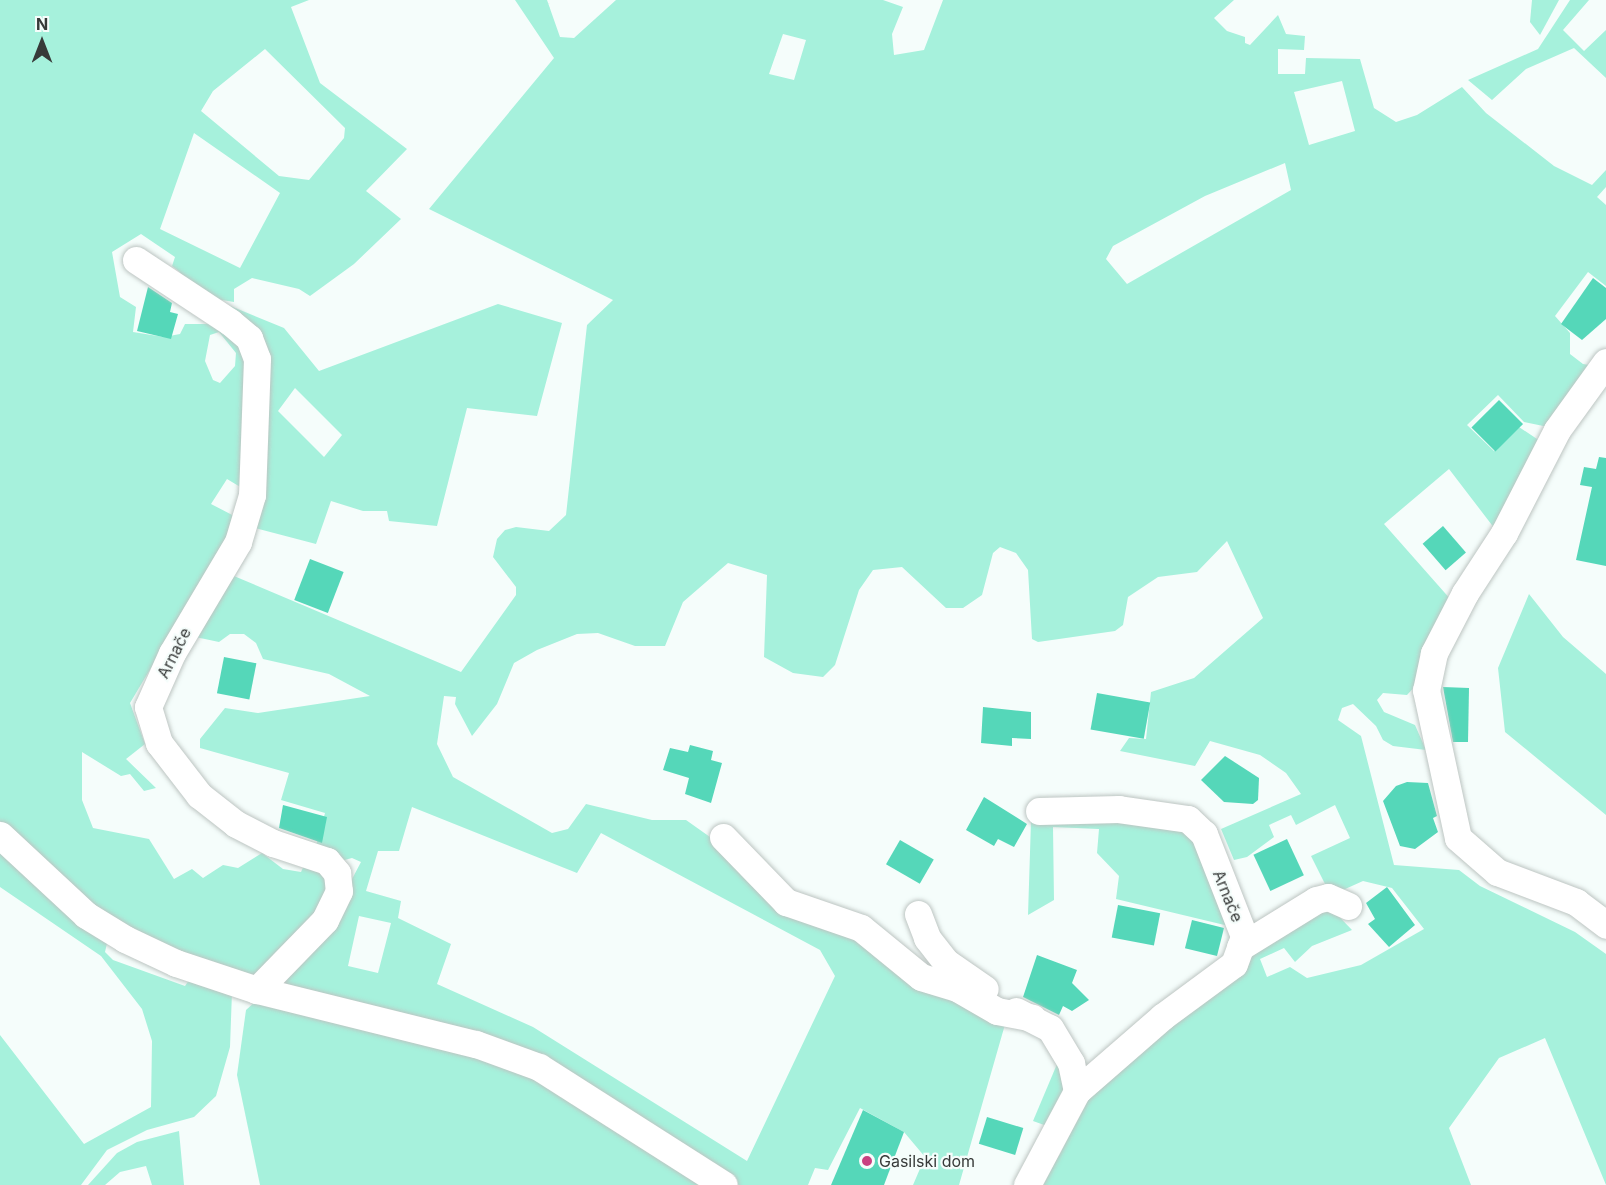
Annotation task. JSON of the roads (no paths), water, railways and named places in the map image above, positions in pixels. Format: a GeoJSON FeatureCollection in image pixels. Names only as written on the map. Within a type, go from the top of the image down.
{"type":"FeatureCollection","features":[{"type":"Feature","properties":{"kind":"street","name":"Arnače"},"geometry":{"type":"LineString","coordinates":[[136,260],[230,322],[249,338],[257,359],[252,495],[238,542],[172,653],[148,707],[159,743],[199,795],[236,824],[273,843],[327,861],[337,873],[339,891],[325,920],[257,990]]}},
{"type":"Feature","properties":{"kind":"street"},"geometry":{"type":"LineString","coordinates":[[1606,362],[1557,430],[1504,533],[1465,593],[1434,653],[1426,690],[1458,838],[1497,872],[1576,902],[1606,925]]}},
{"type":"Feature","properties":{"kind":"street","name":"Arnače"},"geometry":{"type":"LineString","coordinates":[[1027,1185],[1077,1091],[1162,1017],[1234,964],[1244,936],[1204,834],[1188,819],[1119,809],[1039,811]]}},
{"type":"Feature","properties":{"kind":"street"},"geometry":{"type":"LineString","coordinates":[[0,835],[86,915],[125,939],[257,990],[476,1044],[539,1067],[724,1185]]}},
{"type":"Feature","properties":{"kind":"street"},"geometry":{"type":"LineString","coordinates":[[723,837],[786,902],[861,928],[921,977],[957,988],[997,1011],[1032,1018]]}},
{"type":"Feature","properties":{"kind":"street"},"geometry":{"type":"LineString","coordinates":[[1240,947],[1316,900],[1328,897],[1348,906]]}},
{"type":"Feature","properties":{"kind":"street"},"geometry":{"type":"LineString","coordinates":[[918,914],[927,938],[946,962],[1050,1028],[1071,1063],[1077,1091]]}},
{"type":"Feature","properties":{"kind":"place","name":"Gasilski dom"},"geometry":{"type":"Point","coordinates":[867,1161]}}]}
